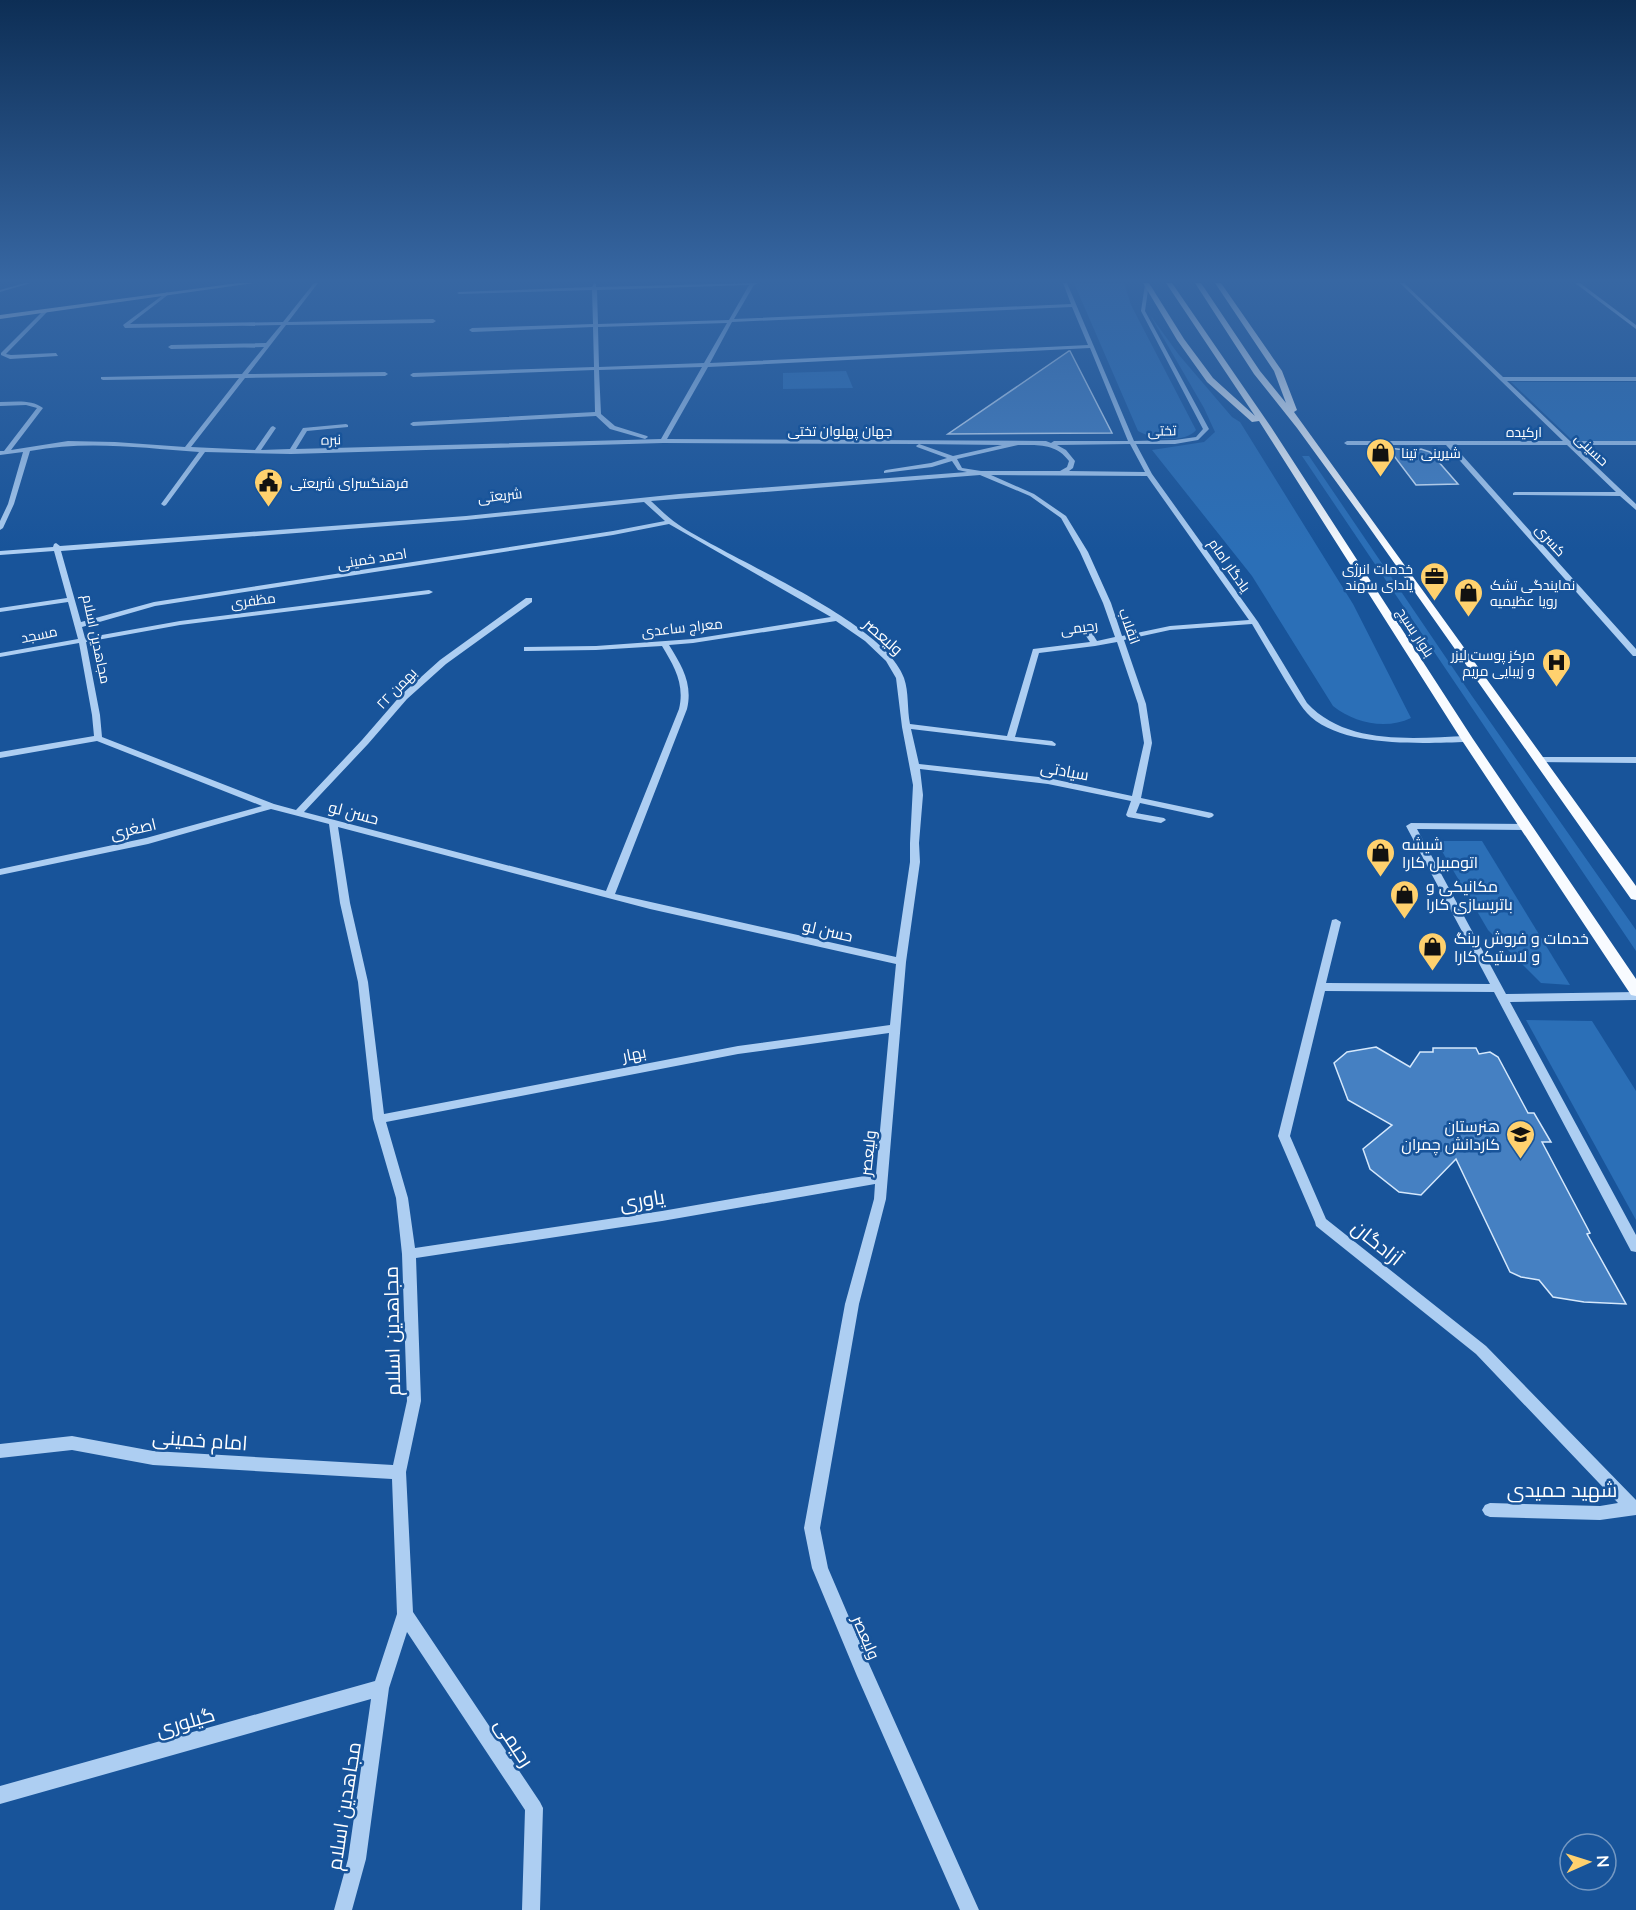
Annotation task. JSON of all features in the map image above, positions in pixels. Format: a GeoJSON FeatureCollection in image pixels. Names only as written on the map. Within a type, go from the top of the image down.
{"type":"FeatureCollection","features":[{"type":"Feature","properties":{"kind":"main road"},"geometry":{"type":"LineString","coordinates":[[1204,372],[1210,380],[1271,435]]}},
{"type":"Feature","properties":{"kind":"main road","name":"بلوار بسیج"},"geometry":{"type":"LineString","coordinates":[[1229,372],[1467,739],[1636,991]]}},
{"type":"Feature","properties":{"kind":"main road","name":"بلوار بسیج"},"geometry":{"type":"LineString","coordinates":[[1259,372],[1300,426],[1636,896]]}},
{"type":"Feature","properties":{"kind":"main road"},"geometry":{"type":"LineString","coordinates":[[1278,372],[1300,426]]}},
{"type":"Feature","properties":{"kind":"street"},"geometry":{"type":"LineString","coordinates":[[186,450],[246,372]]}},
{"type":"Feature","properties":{"kind":"street"},"geometry":{"type":"LineString","coordinates":[[413,375],[488,372]]}},
{"type":"Feature","properties":{"kind":"street"},"geometry":{"type":"LineString","coordinates":[[596,372],[598,414],[603,422],[610,427],[663,441],[702,372]]}},
{"type":"Feature","properties":{"kind":"street","name":"یادگار امام"},"geometry":{"type":"LineString","coordinates":[[1103,372],[1132,442],[1149,474],[1254,622],[1304,704],[1315,716],[1329,725],[1359,735],[1393,740],[1467,739]]}},
{"type":"Feature","properties":{"kind":"street","name":"تختی"},"geometry":{"type":"LineString","coordinates":[[1132,442],[1187,441],[1198,438],[1206,429],[1176,372]]}},
{"type":"Feature","properties":{"kind":"street","name":"حسینی"},"geometry":{"type":"LineString","coordinates":[[1495,372],[1636,507]]}},
{"type":"Feature","properties":{"kind":"street"},"geometry":{"type":"LineString","coordinates":[[103,378],[385,374]]}},
{"type":"Feature","properties":{"kind":"street"},"geometry":{"type":"LineString","coordinates":[[1502,379],[1636,379]]}},
{"type":"Feature","properties":{"kind":"street"},"geometry":{"type":"LineString","coordinates":[[0,404],[27,403],[40,408],[3,453]]}},
{"type":"Feature","properties":{"kind":"street"},"geometry":{"type":"LineString","coordinates":[[413,423],[598,414]]}},
{"type":"Feature","properties":{"kind":"street"},"geometry":{"type":"LineString","coordinates":[[291,452],[305,429],[346,426]]}},
{"type":"Feature","properties":{"kind":"street"},"geometry":{"type":"LineString","coordinates":[[257,452],[273,428]]}},
{"type":"Feature","properties":{"kind":"street","name":"جهان پهلوان تختی"},"geometry":{"type":"LineString","coordinates":[[663,441],[1017,443]]}},
{"type":"Feature","properties":{"kind":"street","name":"نبره"},"geometry":{"type":"LineString","coordinates":[[3,453],[67,443],[153,446],[202,452],[291,452],[663,441]]}},
{"type":"Feature","properties":{"kind":"street"},"geometry":{"type":"LineString","coordinates":[[1017,443],[1132,442]]}},
{"type":"Feature","properties":{"kind":"street"},"geometry":{"type":"LineString","coordinates":[[907,443],[953,458]]}},
{"type":"Feature","properties":{"kind":"street","name":"شریعتی"},"geometry":{"type":"LineString","coordinates":[[0,553],[449,513],[676,489],[872,474],[920,467],[1017,443]]}},
{"type":"Feature","properties":{"kind":"street"},"geometry":{"type":"LineString","coordinates":[[1046,443],[1062,449],[1072,461],[1071,468],[1061,472]]}},
{"type":"Feature","properties":{"kind":"street","name":"ارکیده"},"geometry":{"type":"LineString","coordinates":[[1347,443],[1636,443]]}},
{"type":"Feature","properties":{"kind":"street","name":"کسری"},"geometry":{"type":"LineString","coordinates":[[1448,443],[1636,654]]}},
{"type":"Feature","properties":{"kind":"street"},"geometry":{"type":"LineString","coordinates":[[0,528],[11,504],[27,449]]}},
{"type":"Feature","properties":{"kind":"street"},"geometry":{"type":"LineString","coordinates":[[164,504],[202,452]]}},
{"type":"Feature","properties":{"kind":"street","name":"انقلاب"},"geometry":{"type":"LineString","coordinates":[[953,458],[960,469],[981,472],[1032,495],[1050,506],[1064,517],[1084,552],[1121,638],[1142,704],[1148,743],[1136,800]]}},
{"type":"Feature","properties":{"kind":"street","name":"شریعتی"},"geometry":{"type":"LineString","coordinates":[[0,548],[56,547],[466,518],[645,500],[981,472],[1149,474]]}},
{"type":"Feature","properties":{"kind":"street"},"geometry":{"type":"LineString","coordinates":[[1515,494],[1622,494]]}},
{"type":"Feature","properties":{"kind":"street","name":"ولیعصر"},"geometry":{"type":"LineString","coordinates":[[645,500],[670,522],[774,578],[838,618],[891,660],[900,676],[906,726],[918,786],[919,812],[914,849],[915,862],[901,962],[880,1198],[852,1304],[812,1528],[825,1578],[970,1910]]}},
{"type":"Feature","properties":{"kind":"street"},"geometry":{"type":"LineString","coordinates":[[0,504],[11,504]]}},
{"type":"Feature","properties":{"kind":"street","name":"احمد خمینی"},"geometry":{"type":"LineString","coordinates":[[79,626],[153,604],[613,533],[670,522]]}},
{"type":"Feature","properties":{"kind":"street","name":"مجاهدین اسلام"},"geometry":{"type":"LineString","coordinates":[[56,547],[79,626],[96,715],[98,738]]}},
{"type":"Feature","properties":{"kind":"street","name":"مظفری"},"geometry":{"type":"LineString","coordinates":[[82,640],[180,623],[429,592]]}},
{"type":"Feature","properties":{"kind":"street"},"geometry":{"type":"LineString","coordinates":[[0,610],[72,599]]}},
{"type":"Feature","properties":{"kind":"street","name":"۲۲ بهمن"},"geometry":{"type":"LineString","coordinates":[[298,813],[365,742],[404,696],[443,662],[529,600]]}},
{"type":"Feature","properties":{"kind":"street","name":"معراج ساعدی"},"geometry":{"type":"LineString","coordinates":[[527,649],[596,648],[693,641],[838,618]]}},
{"type":"Feature","properties":{"kind":"street","name":"رحیمی"},"geometry":{"type":"LineString","coordinates":[[1010,739],[1036,651],[1095,644],[1170,628],[1254,622]]}},
{"type":"Feature","properties":{"kind":"street"},"geometry":{"type":"LineString","coordinates":[[1084,627],[1095,644]]}},
{"type":"Feature","properties":{"kind":"street","name":"مسجد"},"geometry":{"type":"LineString","coordinates":[[0,655],[82,640]]}},
{"type":"Feature","properties":{"kind":"street"},"geometry":{"type":"LineString","coordinates":[[609,895],[678,720],[686,707],[684,680],[664,643]]}},
{"type":"Feature","properties":{"kind":"street"},"geometry":{"type":"LineString","coordinates":[[906,726],[1052,744]]}},
{"type":"Feature","properties":{"kind":"street"},"geometry":{"type":"LineString","coordinates":[[0,755],[98,738]]}},
{"type":"Feature","properties":{"kind":"street","name":"حسن لو"},"geometry":{"type":"LineString","coordinates":[[98,738],[271,806],[609,895],[901,962]]}},
{"type":"Feature","properties":{"kind":"street"},"geometry":{"type":"LineString","coordinates":[[1538,760],[1636,760]]}},
{"type":"Feature","properties":{"kind":"street","name":"سیادتی"},"geometry":{"type":"LineString","coordinates":[[914,766],[1048,781],[1209,815]]}},
{"type":"Feature","properties":{"kind":"street"},"geometry":{"type":"LineString","coordinates":[[1136,800],[1131,815],[1161,820]]}},
{"type":"Feature","properties":{"kind":"street","name":"اصغری"},"geometry":{"type":"LineString","coordinates":[[0,872],[148,841],[271,806]]}},
{"type":"Feature","properties":{"kind":"street","name":"مجاهدین اسلام"},"geometry":{"type":"LineString","coordinates":[[333,822],[345,903],[363,982],[379,1119],[402,1198],[409,1254],[414,1401],[399,1472],[405,1614],[381,1688],[357,1858],[343,1910]]}},
{"type":"Feature","properties":{"kind":"street"},"geometry":{"type":"LineString","coordinates":[[1526,827],[1411,826],[1636,1247]]}},
{"type":"Feature","properties":{"kind":"street","name":"آزادگان"},"geometry":{"type":"LineString","coordinates":[[1336,922],[1284,1136],[1322,1222],[1481,1350],[1635,1508]]}},
{"type":"Feature","properties":{"kind":"street"},"geometry":{"type":"LineString","coordinates":[[1321,987],[1636,996]]}},
{"type":"Feature","properties":{"kind":"street","name":"بهار"},"geometry":{"type":"LineString","coordinates":[[379,1119],[738,1050],[896,1028]]}},
{"type":"Feature","properties":{"kind":"street","name":"یاوری"},"geometry":{"type":"LineString","coordinates":[[409,1254],[663,1216],[880,1178]]}},
{"type":"Feature","properties":{"kind":"street","name":"امام خمینی"},"geometry":{"type":"LineString","coordinates":[[0,1451],[72,1443],[153,1458],[399,1472]]}},
{"type":"Feature","properties":{"kind":"street","name":"شهید حمیدی"},"geometry":{"type":"LineString","coordinates":[[1490,1510],[1600,1513],[1635,1508]]}},
{"type":"Feature","properties":{"kind":"street","name":"رحیمی"},"geometry":{"type":"LineString","coordinates":[[405,1614],[534,1808],[531,1910]]}},
{"type":"Feature","properties":{"kind":"street","name":"گیلوری"},"geometry":{"type":"LineString","coordinates":[[0,1795],[381,1688]]}},
{"type":"Feature","properties":{"kind":"shaded area"},"geometry":{"type":"Polygon","coordinates":[[[846,372],[853,388],[783,389],[783,373],[846,372]]]}},
{"type":"Feature","properties":{"kind":"shaded area"},"geometry":{"type":"Polygon","coordinates":[[[1113,372],[1166,372],[1196,430],[1176,439],[1151,436],[1138,431],[1113,372]]]}},
{"type":"Feature","properties":{"kind":"shaded area"},"geometry":{"type":"Polygon","coordinates":[[[1183,372],[1194,372],[1232,417],[1240,422],[1353,604],[1411,718],[1391,724],[1370,723],[1351,717],[1333,706],[1252,576],[1152,450],[1204,442],[1215,432],[1183,372]]]}},
{"type":"Feature","properties":{"kind":"shaded area"},"geometry":{"type":"Polygon","coordinates":[[[1511,382],[1636,382],[1636,441],[1573,441],[1511,382]]]}},
{"type":"Feature","properties":{"kind":"shaded area"},"geometry":{"type":"Polygon","coordinates":[[[1302,456],[1309,456],[1472,696],[1636,930],[1636,951],[1302,456]]]}},
{"type":"Feature","properties":{"kind":"shaded area"},"geometry":{"type":"Polygon","coordinates":[[[1436,841],[1482,841],[1570,985],[1541,983],[1488,930],[1436,841]]]}},
{"type":"Feature","properties":{"kind":"shaded area"},"geometry":{"type":"Polygon","coordinates":[[[1526,1020],[1592,1021],[1636,1091],[1636,1220],[1526,1020]]]}},
{"type":"Feature","properties":{"kind":"building"},"geometry":{"type":"Polygon","coordinates":[[[1038,372],[1081,372],[1112,433],[948,434],[1038,372]]]}},
{"type":"Feature","properties":{"kind":"building"},"geometry":{"type":"Polygon","coordinates":[[[1388,448],[1415,451],[1421,449],[1430,452],[1458,484],[1416,485],[1388,448]]]}},
{"type":"Feature","properties":{"kind":"building"},"geometry":{"type":"Polygon","coordinates":[[[1376,1047],[1410,1067],[1420,1052],[1433,1052],[1433,1048],[1476,1048],[1479,1054],[1490,1052],[1498,1057],[1528,1113],[1534,1113],[1551,1142],[1542,1142],[1590,1233],[1587,1234],[1626,1304],[1584,1302],[1553,1297],[1539,1280],[1521,1277],[1510,1272],[1456,1159],[1421,1195],[1399,1192],[1370,1169],[1363,1149],[1392,1125],[1348,1100],[1334,1063],[1347,1052],[1376,1047]]]}},
{"type":"Feature","properties":{"kind":"place","name":"شیرینی تینا"},"geometry":{"type":"Point","coordinates":[1380,478]}},
{"type":"Feature","properties":{"kind":"place","name":"فرهنگسرای شریعتی"},"geometry":{"type":"Point","coordinates":[269,508]}},
{"type":"Feature","properties":{"kind":"place","name":"خدمات انرژی یلدای سهند"},"geometry":{"type":"Point","coordinates":[1434,602]}},
{"type":"Feature","properties":{"kind":"place","name":"نمایندگی تشک رویا عظیمیه"},"geometry":{"type":"Point","coordinates":[1469,618]}},
{"type":"Feature","properties":{"kind":"place","name":"مرکز پوست لیزر و زیبایی مریم"},"geometry":{"type":"Point","coordinates":[1556,688]}},
{"type":"Feature","properties":{"kind":"place","name":"شیشه اتومبیل کارا"},"geometry":{"type":"Point","coordinates":[1381,878]}},
{"type":"Feature","properties":{"kind":"place","name":"مکانیکی و باتریسازی کارا"},"geometry":{"type":"Point","coordinates":[1405,920]}},
{"type":"Feature","properties":{"kind":"place","name":"خدمات و فروش رینگ و لاستیک کارا"},"geometry":{"type":"Point","coordinates":[1433,972]}},
{"type":"Feature","properties":{"kind":"place","name":"هنرستان کاردانش چمران"},"geometry":{"type":"Point","coordinates":[1521,1160]}}]}
